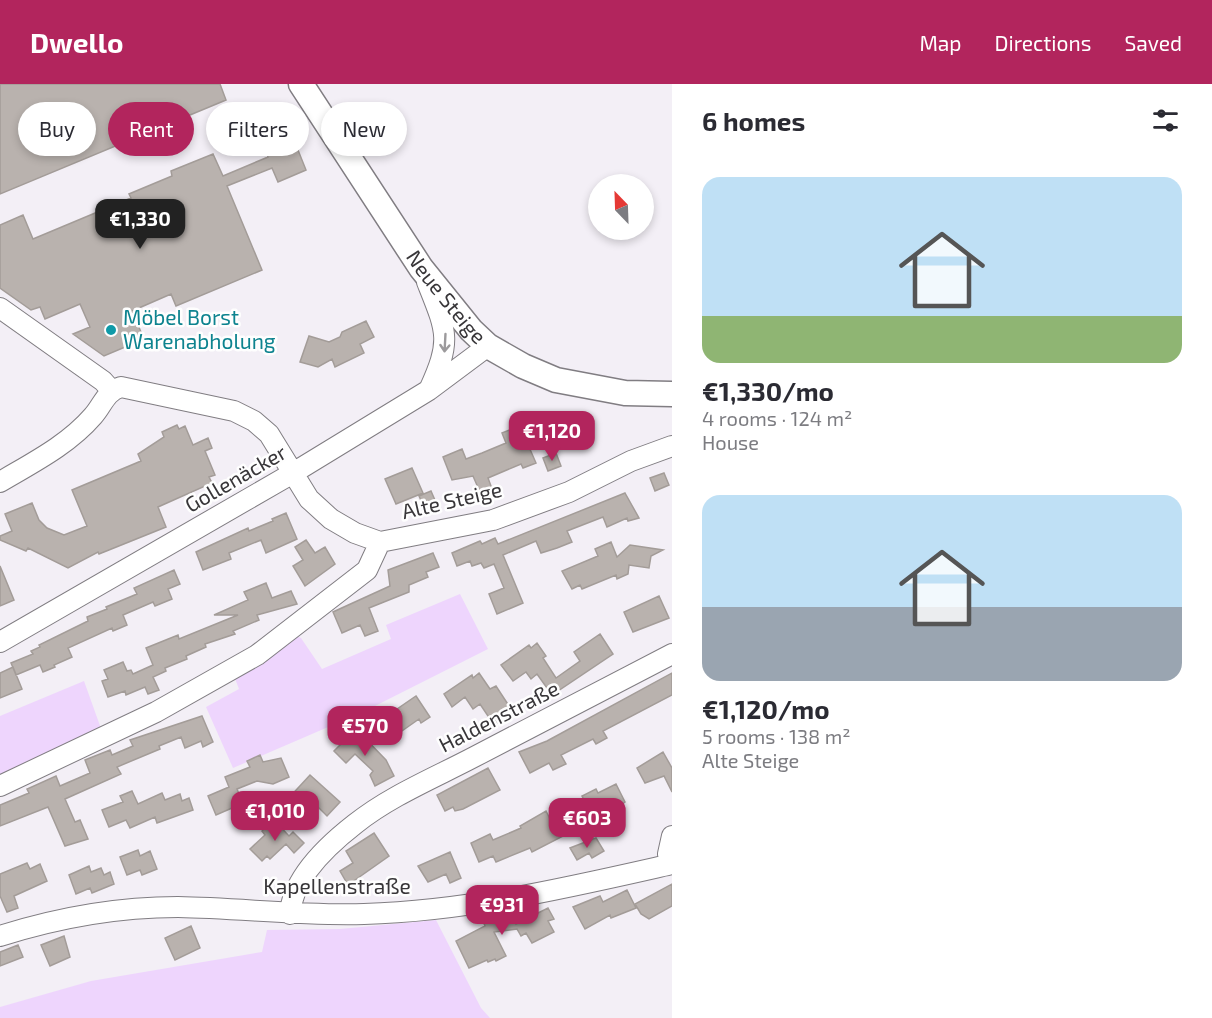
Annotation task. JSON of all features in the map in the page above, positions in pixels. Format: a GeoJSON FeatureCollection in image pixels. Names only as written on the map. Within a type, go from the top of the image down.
{"type":"FeatureCollection","features":[{"type":"Feature","properties":{"kind":"main road","name":"Neue Steige"},"geometry":{"type":"LineString","coordinates":[[300,84],[421,268],[471,330],[488,346],[523,366],[556,380],[626,393],[672,394]]}},
{"type":"Feature","properties":{"kind":"street"},"geometry":{"type":"LineString","coordinates":[[421,268],[443,321],[446,338],[443,360],[429,390]]}},
{"type":"Feature","properties":{"kind":"street"},"geometry":{"type":"LineString","coordinates":[[0,308],[103,381],[111,390],[94,415],[72,436],[0,482]]}},
{"type":"Feature","properties":{"kind":"street","name":"Gollenäcker"},"geometry":{"type":"LineString","coordinates":[[0,642],[293,473],[429,390],[488,346]]}},
{"type":"Feature","properties":{"kind":"street","name":"Alte Steige"},"geometry":{"type":"LineString","coordinates":[[111,390],[129,387],[234,411],[254,421],[269,435],[309,499],[331,519],[355,533],[380,542],[493,520],[569,492],[631,460],[672,446]]}},
{"type":"Feature","properties":{"kind":"street"},"geometry":{"type":"LineString","coordinates":[[0,786],[156,712],[257,655],[367,570],[380,542]]}},
{"type":"Feature","properties":{"kind":"street","name":"Haldenstraße"},"geometry":{"type":"LineString","coordinates":[[290,914],[296,892],[312,866],[356,823],[416,787],[672,654]]}},
{"type":"Feature","properties":{"kind":"street"},"geometry":{"type":"LineString","coordinates":[[671,864],[668,854],[672,836]]}},
{"type":"Feature","properties":{"kind":"street","name":"Kapellenstraße"},"geometry":{"type":"LineString","coordinates":[[0,936],[83,915],[152,908],[207,908],[290,914],[364,914],[484,904],[671,864]]}},
{"type":"Feature","properties":{"kind":"shaded area"},"geometry":{"type":"Polygon","coordinates":[[[460,594],[488,649],[363,712],[233,768],[206,707],[239,689],[234,676],[294,635],[301,638],[322,669],[391,639],[386,625],[460,594]]]}},
{"type":"Feature","properties":{"kind":"shaded area"},"geometry":{"type":"Polygon","coordinates":[[[84,681],[104,737],[0,786],[0,716],[84,681]]]}},
{"type":"Feature","properties":{"kind":"shaded area"},"geometry":{"type":"Polygon","coordinates":[[[436,920],[481,1008],[490,1018],[0,1018],[0,1007],[91,981],[262,952],[267,930],[340,929],[436,920]]]}},
{"type":"Feature","properties":{"kind":"building"},"geometry":{"type":"Polygon","coordinates":[[[0,84],[220,84],[226,100],[206,102],[206,108],[194,113],[194,102],[108,102],[108,149],[96,154],[96,102],[18,102],[18,156],[91,156],[0,194],[0,84]]]}},
{"type":"Feature","properties":{"kind":"building"},"geometry":{"type":"Polygon","coordinates":[[[208,156],[214,156],[223,176],[268,157],[300,156],[306,170],[278,182],[272,168],[227,186],[262,270],[176,306],[171,294],[132,311],[144,339],[104,356],[73,334],[90,327],[80,304],[45,319],[40,307],[31,310],[0,288],[0,225],[23,215],[33,239],[131,198],[129,194],[172,176],[171,171],[208,156]]]}},
{"type":"Feature","properties":{"kind":"building"},"geometry":{"type":"Polygon","coordinates":[[[366,321],[374,337],[360,344],[364,353],[335,367],[332,359],[318,367],[300,362],[309,336],[329,342],[340,337],[342,332],[366,321]]]}},
{"type":"Feature","properties":{"kind":"building"},"geometry":{"type":"Polygon","coordinates":[[[177,425],[179,429],[185,426],[193,445],[208,438],[212,448],[205,451],[215,475],[209,477],[212,483],[158,507],[166,527],[99,554],[98,552],[68,568],[28,548],[26,551],[0,540],[0,536],[12,531],[5,514],[32,503],[39,520],[47,528],[64,535],[87,526],[72,490],[141,461],[138,454],[164,437],[162,432],[177,425]]]}},
{"type":"Feature","properties":{"kind":"building"},"geometry":{"type":"Polygon","coordinates":[[[512,429],[514,434],[522,431],[536,463],[523,468],[521,464],[488,478],[494,494],[483,499],[473,476],[452,480],[443,457],[462,449],[466,459],[482,453],[506,443],[502,433],[512,429]]]}},
{"type":"Feature","properties":{"kind":"building"},"geometry":{"type":"Polygon","coordinates":[[[556,453],[561,466],[548,471],[543,458],[556,453]]]}},
{"type":"Feature","properties":{"kind":"building"},"geometry":{"type":"Polygon","coordinates":[[[412,468],[423,493],[396,504],[385,479],[412,468]]]}},
{"type":"Feature","properties":{"kind":"building"},"geometry":{"type":"Polygon","coordinates":[[[664,473],[669,485],[655,491],[650,478],[664,473]]]}},
{"type":"Feature","properties":{"kind":"building"},"geometry":{"type":"Polygon","coordinates":[[[431,491],[438,507],[426,512],[419,496],[431,491]]]}},
{"type":"Feature","properties":{"kind":"building"},"geometry":{"type":"Polygon","coordinates":[[[625,493],[639,518],[628,521],[627,518],[607,527],[603,517],[567,531],[572,542],[557,548],[541,553],[536,541],[503,555],[523,603],[497,614],[489,594],[504,588],[494,564],[484,568],[481,563],[472,566],[470,561],[457,566],[452,553],[480,541],[482,544],[495,538],[498,544],[625,493]]]}},
{"type":"Feature","properties":{"kind":"building"},"geometry":{"type":"Polygon","coordinates":[[[286,513],[297,539],[266,553],[261,540],[229,553],[231,559],[203,570],[196,552],[248,528],[249,531],[273,521],[272,519],[286,513]]]}},
{"type":"Feature","properties":{"kind":"building"},"geometry":{"type":"Polygon","coordinates":[[[306,540],[315,553],[325,547],[335,564],[305,586],[293,566],[303,560],[295,547],[306,540]]]}},
{"type":"Feature","properties":{"kind":"building"},"geometry":{"type":"Polygon","coordinates":[[[611,542],[617,557],[630,545],[663,550],[651,556],[649,568],[629,565],[628,574],[617,579],[616,575],[582,589],[580,585],[572,589],[562,571],[598,556],[595,549],[611,542]]]}},
{"type":"Feature","properties":{"kind":"building"},"geometry":{"type":"Polygon","coordinates":[[[433,553],[439,567],[426,572],[428,577],[409,585],[409,592],[369,608],[378,631],[365,636],[360,625],[342,633],[333,612],[390,586],[388,570],[433,553]]]}},
{"type":"Feature","properties":{"kind":"building"},"geometry":{"type":"Polygon","coordinates":[[[0,566],[14,600],[0,606],[0,566]]]}},
{"type":"Feature","properties":{"kind":"building"},"geometry":{"type":"Polygon","coordinates":[[[174,570],[180,584],[168,589],[172,599],[155,606],[153,602],[123,615],[127,625],[113,631],[112,628],[68,648],[72,657],[54,665],[55,667],[43,672],[40,665],[16,675],[11,663],[33,654],[31,651],[40,647],[39,645],[88,621],[87,617],[137,594],[134,588],[174,570]]]}},
{"type":"Feature","properties":{"kind":"building"},"geometry":{"type":"Polygon","coordinates":[[[266,583],[272,598],[291,591],[297,604],[257,615],[259,620],[233,631],[235,634],[205,644],[206,647],[186,656],[187,659],[165,668],[166,671],[153,677],[159,690],[148,694],[145,687],[126,695],[125,691],[108,697],[102,681],[108,679],[104,670],[123,662],[127,671],[131,670],[133,674],[153,665],[146,648],[178,635],[179,639],[238,615],[214,615],[248,600],[244,592],[266,583]]]}},
{"type":"Feature","properties":{"kind":"building"},"geometry":{"type":"Polygon","coordinates":[[[659,596],[669,618],[633,632],[624,612],[659,596]]]}},
{"type":"Feature","properties":{"kind":"building"},"geometry":{"type":"Polygon","coordinates":[[[600,634],[613,654],[552,695],[537,674],[531,679],[526,672],[513,681],[501,665],[529,645],[531,648],[537,643],[546,656],[543,658],[556,678],[580,661],[574,652],[600,634]]]}},
{"type":"Feature","properties":{"kind":"building"},"geometry":{"type":"Polygon","coordinates":[[[13,667],[22,689],[0,698],[0,673],[13,667]]]}},
{"type":"Feature","properties":{"kind":"building"},"geometry":{"type":"Polygon","coordinates":[[[479,673],[490,689],[496,686],[513,712],[494,725],[480,704],[473,709],[465,697],[452,707],[444,694],[472,675],[473,678],[479,673]]]}},
{"type":"Feature","properties":{"kind":"building"},"geometry":{"type":"Polygon","coordinates":[[[672,673],[672,695],[603,731],[607,738],[596,744],[593,739],[561,755],[566,764],[553,770],[549,763],[530,773],[519,752],[547,741],[672,673]]]}},
{"type":"Feature","properties":{"kind":"building"},"geometry":{"type":"Polygon","coordinates":[[[416,696],[430,717],[421,723],[419,719],[399,733],[387,716],[416,696]]]}},
{"type":"Feature","properties":{"kind":"building"},"geometry":{"type":"Polygon","coordinates":[[[202,716],[213,742],[203,747],[201,741],[185,748],[181,737],[159,746],[160,749],[117,767],[121,774],[65,799],[75,822],[80,820],[88,839],[65,846],[48,807],[0,826],[0,805],[29,793],[27,789],[56,776],[60,786],[90,773],[85,760],[110,750],[112,755],[133,746],[130,740],[202,716]]]}},
{"type":"Feature","properties":{"kind":"building"},"geometry":{"type":"Polygon","coordinates":[[[356,729],[386,760],[394,776],[375,786],[370,775],[373,771],[355,754],[346,763],[334,751],[356,729]]]}},
{"type":"Feature","properties":{"kind":"building"},"geometry":{"type":"Polygon","coordinates":[[[663,752],[672,768],[672,792],[664,776],[645,783],[637,768],[663,752]]]}},
{"type":"Feature","properties":{"kind":"building"},"geometry":{"type":"Polygon","coordinates":[[[260,755],[263,762],[281,758],[289,777],[273,784],[257,781],[237,789],[245,808],[234,812],[232,808],[216,815],[208,796],[229,787],[225,777],[250,767],[247,761],[260,755]]]}},
{"type":"Feature","properties":{"kind":"building"},"geometry":{"type":"Polygon","coordinates":[[[488,768],[500,790],[463,809],[455,811],[453,807],[445,811],[437,795],[488,768]]]}},
{"type":"Feature","properties":{"kind":"building"},"geometry":{"type":"Polygon","coordinates":[[[310,775],[340,802],[327,816],[311,800],[299,813],[286,801],[310,775]]]}},
{"type":"Feature","properties":{"kind":"building"},"geometry":{"type":"Polygon","coordinates":[[[616,784],[625,802],[596,822],[582,796],[596,789],[598,793],[616,784]]]}},
{"type":"Feature","properties":{"kind":"building"},"geometry":{"type":"Polygon","coordinates":[[[132,791],[138,804],[162,793],[165,800],[180,794],[182,801],[189,798],[193,810],[157,823],[155,817],[130,828],[126,820],[109,827],[102,810],[123,802],[120,796],[132,791]]]}},
{"type":"Feature","properties":{"kind":"building"},"geometry":{"type":"Polygon","coordinates":[[[546,811],[550,819],[559,814],[569,833],[532,852],[530,848],[496,862],[493,856],[479,862],[471,843],[490,834],[493,840],[521,828],[520,826],[546,811]]]}},
{"type":"Feature","properties":{"kind":"building"},"geometry":{"type":"Polygon","coordinates":[[[274,820],[289,836],[293,832],[304,843],[294,853],[286,844],[270,859],[267,856],[262,861],[250,849],[265,835],[262,831],[274,820]]]}},
{"type":"Feature","properties":{"kind":"building"},"geometry":{"type":"Polygon","coordinates":[[[374,833],[389,856],[348,885],[340,871],[353,863],[346,851],[374,833]]]}},
{"type":"Feature","properties":{"kind":"building"},"geometry":{"type":"Polygon","coordinates":[[[596,838],[604,851],[592,858],[589,853],[577,860],[570,848],[596,838]]]}},
{"type":"Feature","properties":{"kind":"building"},"geometry":{"type":"Polygon","coordinates":[[[138,850],[140,856],[150,851],[157,869],[142,875],[140,870],[127,875],[120,857],[138,850]]]}},
{"type":"Feature","properties":{"kind":"building"},"geometry":{"type":"Polygon","coordinates":[[[450,852],[461,878],[450,883],[446,874],[428,882],[418,866],[450,852]]]}},
{"type":"Feature","properties":{"kind":"building"},"geometry":{"type":"Polygon","coordinates":[[[27,863],[30,869],[40,864],[47,881],[14,896],[18,908],[7,912],[0,896],[0,874],[27,863]]]}},
{"type":"Feature","properties":{"kind":"building"},"geometry":{"type":"Polygon","coordinates":[[[89,866],[91,872],[101,868],[104,875],[110,872],[114,884],[92,893],[90,888],[76,894],[69,875],[89,866]]]}},
{"type":"Feature","properties":{"kind":"building"},"geometry":{"type":"Polygon","coordinates":[[[672,884],[672,906],[649,919],[641,914],[635,904],[672,884]]]}},
{"type":"Feature","properties":{"kind":"building"},"geometry":{"type":"Polygon","coordinates":[[[627,890],[636,908],[611,918],[610,915],[585,929],[573,907],[600,896],[603,902],[627,890]]]}},
{"type":"Feature","properties":{"kind":"building"},"geometry":{"type":"Polygon","coordinates":[[[548,908],[554,919],[548,921],[554,932],[532,943],[526,933],[521,936],[517,929],[494,932],[506,956],[496,961],[495,959],[488,962],[487,960],[469,968],[456,941],[485,926],[483,921],[497,913],[515,911],[516,924],[548,908]]]}},
{"type":"Feature","properties":{"kind":"building"},"geometry":{"type":"Polygon","coordinates":[[[191,926],[200,948],[175,960],[165,938],[191,926]]]}},
{"type":"Feature","properties":{"kind":"building"},"geometry":{"type":"Polygon","coordinates":[[[64,936],[70,957],[50,966],[41,945],[64,936]]]}},
{"type":"Feature","properties":{"kind":"building"},"geometry":{"type":"Polygon","coordinates":[[[18,945],[23,957],[0,966],[0,952],[18,945]]]}},
{"type":"Feature","properties":{"kind":"place","name":"Möbel Borst Warenabholung"},"geometry":{"type":"Point","coordinates":[111,330]}}]}
